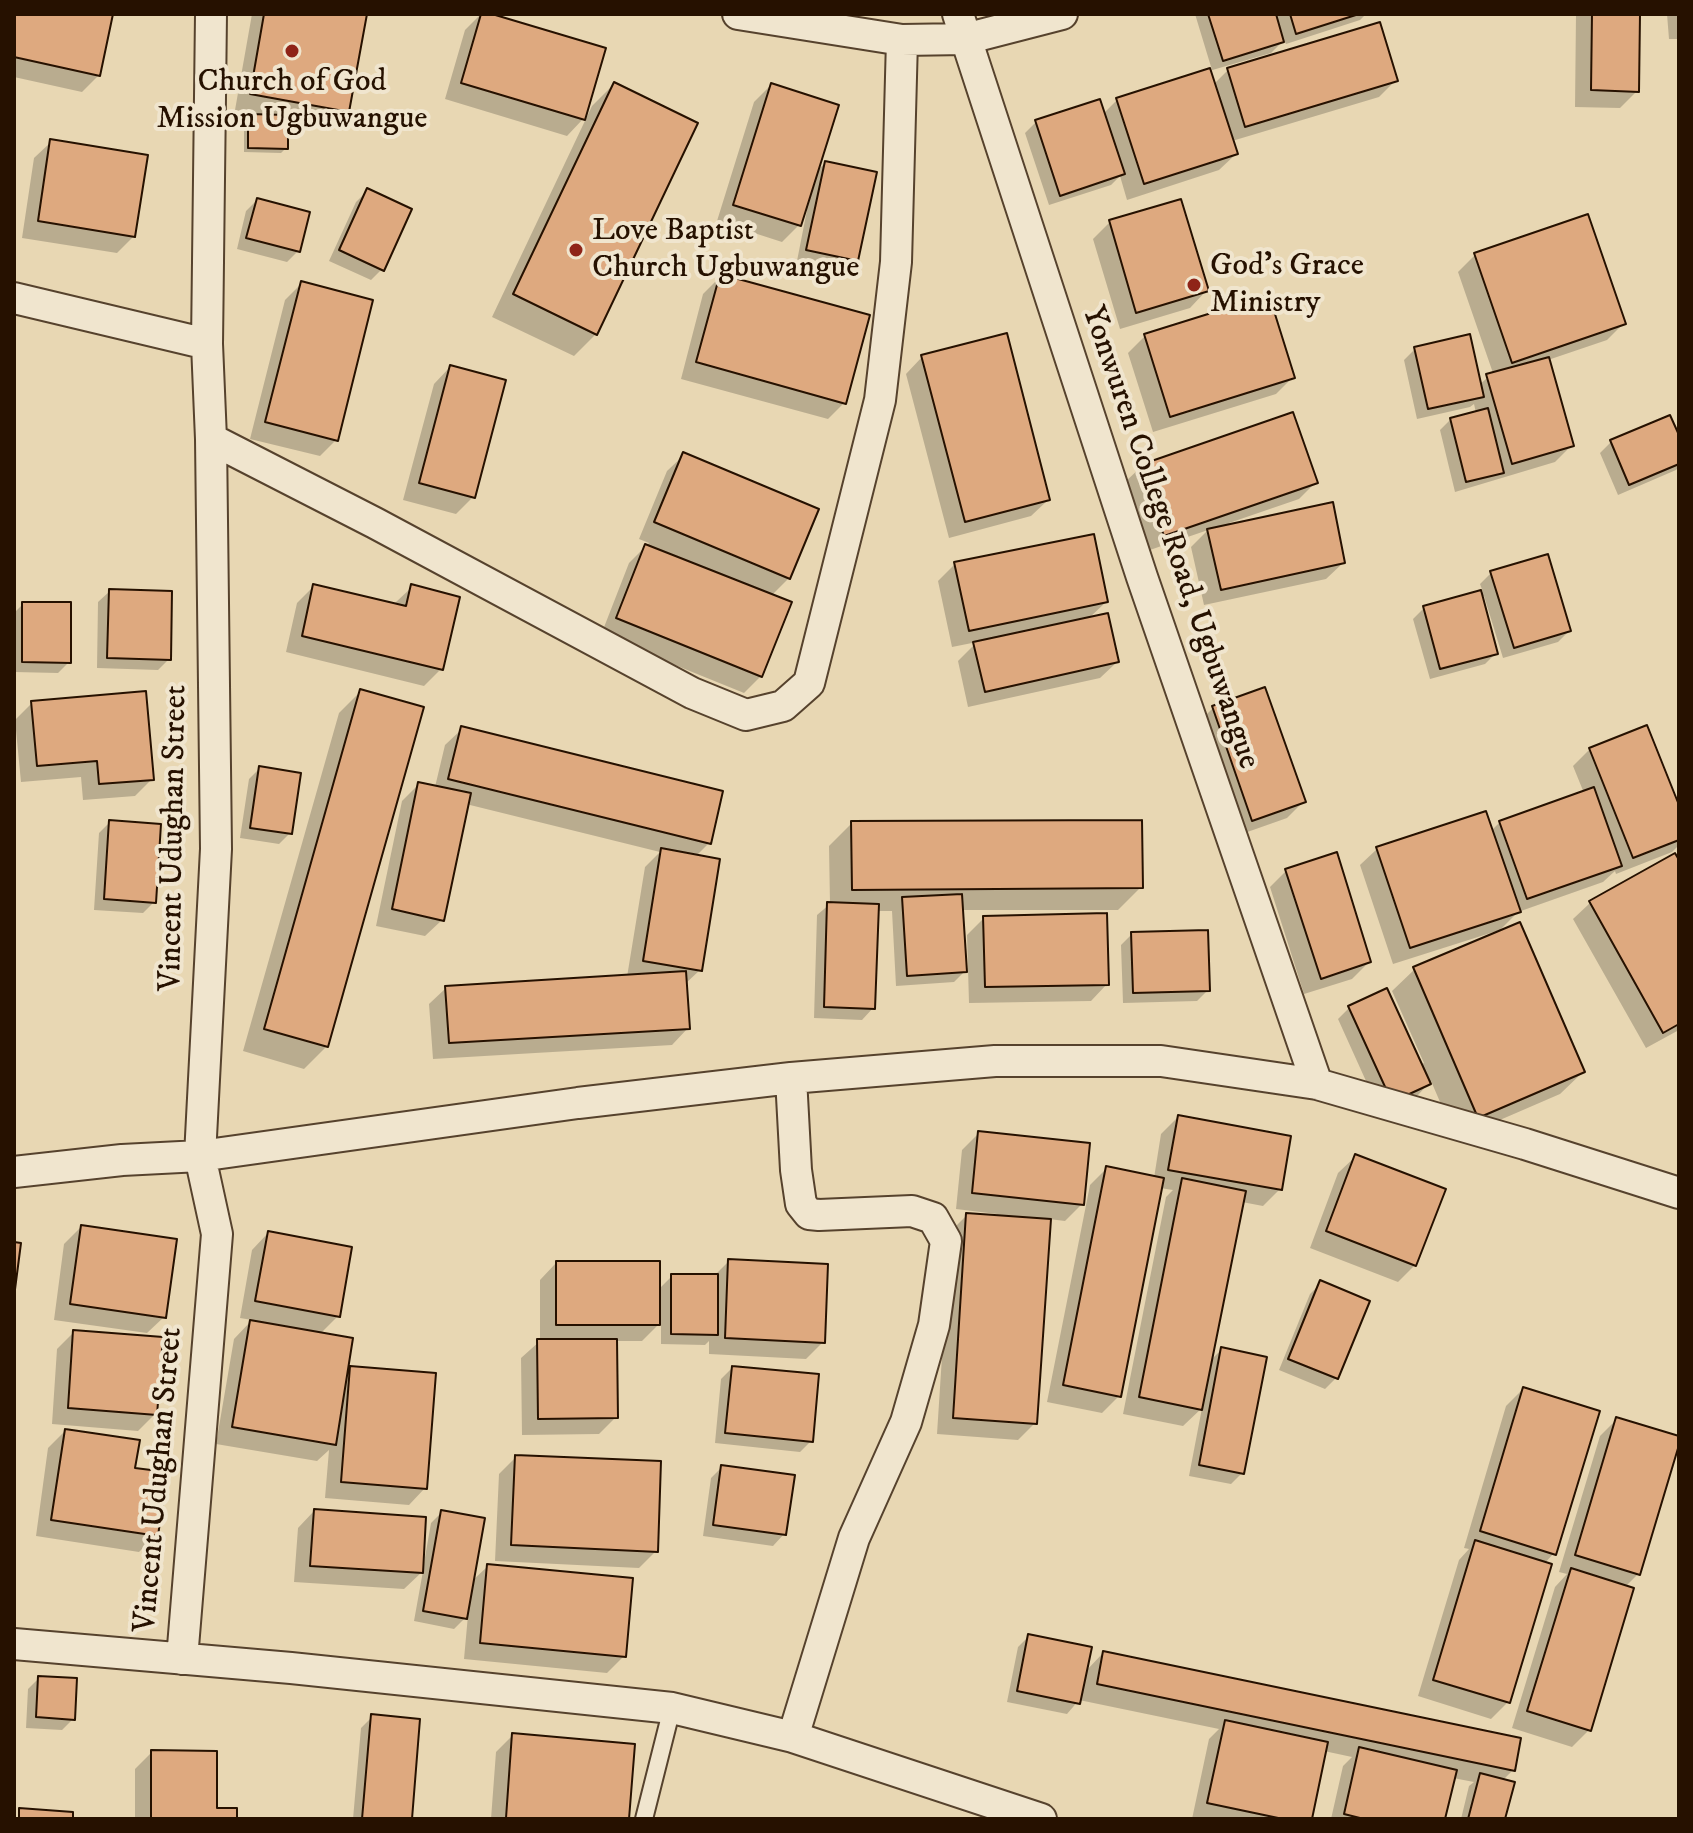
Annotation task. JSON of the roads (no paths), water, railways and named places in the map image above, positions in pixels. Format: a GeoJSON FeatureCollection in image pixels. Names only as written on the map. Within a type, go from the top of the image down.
{"type":"FeatureCollection","features":[{"type":"Feature","properties":{"kind":"street","name":"Vincent Udughan Street"},"geometry":{"type":"LineString","coordinates":[[182,1659],[217,1234],[200,1156],[216,849],[207,344],[211,14]]}},
{"type":"Feature","properties":{"kind":"street"},"geometry":{"type":"LineString","coordinates":[[738,14],[902,40],[962,26],[1062,14]]}},
{"type":"Feature","properties":{"kind":"street","name":"Yonwuren College Road, Ugbuwangue"},"geometry":{"type":"LineString","coordinates":[[962,26],[1142,577],[1317,1084]]}},
{"type":"Feature","properties":{"kind":"street"},"geometry":{"type":"LineString","coordinates":[[211,439],[692,693],[746,715],[783,706],[809,683],[880,400],[896,262],[902,40]]}},
{"type":"Feature","properties":{"kind":"street"},"geometry":{"type":"LineString","coordinates":[[14,298],[207,344]]}},
{"type":"Feature","properties":{"kind":"street"},"geometry":{"type":"LineString","coordinates":[[14,1172],[122,1160],[200,1156],[578,1103],[791,1078],[995,1061],[1161,1061],[1317,1084],[1525,1144],[1679,1193]]}},
{"type":"Feature","properties":{"kind":"street"},"geometry":{"type":"LineString","coordinates":[[791,1078],[796,1170],[801,1204],[809,1214],[912,1211],[933,1218],[946,1241],[934,1325],[906,1422],[854,1538],[793,1737]]}},
{"type":"Feature","properties":{"kind":"street"},"geometry":{"type":"LineString","coordinates":[[14,1644],[291,1668],[672,1708],[793,1737],[1041,1819]]}},
{"type":"Feature","properties":{"kind":"lane"},"geometry":{"type":"LineString","coordinates":[[644,1819],[672,1708]]}},
{"type":"Feature","properties":{"kind":"place","name":"Church of God Mission Ugbuwangue"},"geometry":{"type":"Point","coordinates":[292,51]}},
{"type":"Feature","properties":{"kind":"place","name":"Love Baptist Church Ugbuwangue"},"geometry":{"type":"Point","coordinates":[576,250]}},
{"type":"Feature","properties":{"kind":"place","name":"God's Grace Ministry"},"geometry":{"type":"Point","coordinates":[1194,285]}}]}
